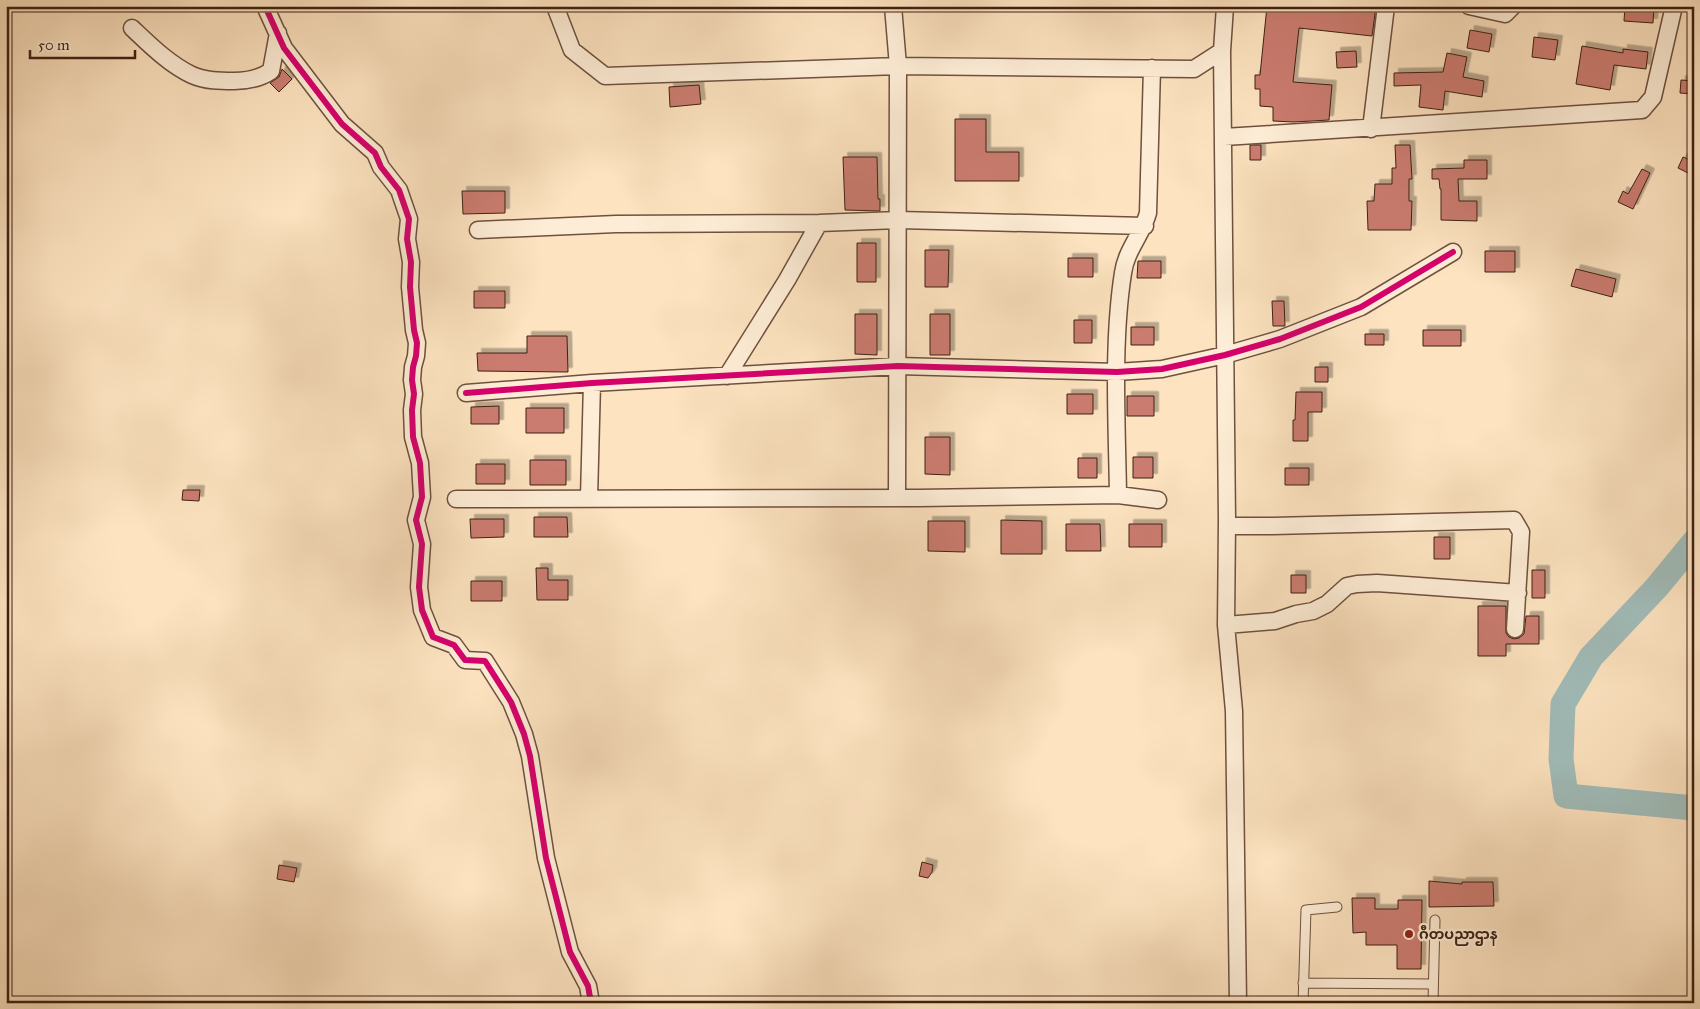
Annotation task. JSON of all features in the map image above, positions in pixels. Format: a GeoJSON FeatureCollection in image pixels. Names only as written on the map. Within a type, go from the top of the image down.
{"type":"FeatureCollection","features":[{"type":"Feature","properties":{"kind":"street"},"geometry":{"type":"LineString","coordinates":[[265,6],[284,48],[342,124],[375,153],[381,167],[399,190],[409,219],[410,287],[417,343],[412,380],[414,394],[412,410],[413,438],[420,463],[422,497],[416,520],[422,544],[419,587],[422,610],[433,637],[454,645],[465,660],[485,661],[511,702],[530,756],[546,858],[570,952],[588,986],[591,1003]]}},
{"type":"Feature","properties":{"kind":"street"},"geometry":{"type":"LineString","coordinates":[[555,6],[572,50],[605,76],[898,66],[1194,69],[1222,52]]}},
{"type":"Feature","properties":{"kind":"street"},"geometry":{"type":"LineString","coordinates":[[893,6],[898,66],[897,498]]}},
{"type":"Feature","properties":{"kind":"street"},"geometry":{"type":"LineString","coordinates":[[1225,6],[1222,52],[1227,526],[1226,625],[1234,711],[1238,1003]]}},
{"type":"Feature","properties":{"kind":"street"},"geometry":{"type":"LineString","coordinates":[[1371,129],[1386,6]]}},
{"type":"Feature","properties":{"kind":"street"},"geometry":{"type":"LineString","coordinates":[[1469,6],[1505,14],[1513,6]]}},
{"type":"Feature","properties":{"kind":"street"},"geometry":{"type":"LineString","coordinates":[[1224,137],[1371,129],[1547,115],[1619,113],[1642,110],[1653,97],[1674,6]]}},
{"type":"Feature","properties":{"kind":"street"},"geometry":{"type":"LineString","coordinates":[[132,28],[173,63],[193,75],[219,81],[246,81],[261,78],[270,71],[278,33]]}},
{"type":"Feature","properties":{"kind":"street"},"geometry":{"type":"LineString","coordinates":[[1118,495],[1118,317],[1123,271],[1129,250],[1145,226],[1148,213],[1152,68]]}},
{"type":"Feature","properties":{"kind":"street"},"geometry":{"type":"LineString","coordinates":[[478,230],[616,224],[819,223],[899,220],[1145,226]]}},
{"type":"Feature","properties":{"kind":"street"},"geometry":{"type":"LineString","coordinates":[[727,376],[788,280],[819,223]]}},
{"type":"Feature","properties":{"kind":"street"},"geometry":{"type":"LineString","coordinates":[[466,393],[592,383],[898,366],[1117,372],[1162,369],[1225,355],[1280,339],[1361,307],[1453,252]]}},
{"type":"Feature","properties":{"kind":"street"},"geometry":{"type":"LineString","coordinates":[[589,498],[592,383]]}},
{"type":"Feature","properties":{"kind":"street"},"geometry":{"type":"LineString","coordinates":[[456,499],[897,498],[1118,495],[1158,500]]}},
{"type":"Feature","properties":{"kind":"street"},"geometry":{"type":"LineString","coordinates":[[1227,526],[1514,520],[1522,532],[1515,629]]}},
{"type":"Feature","properties":{"kind":"street"},"geometry":{"type":"LineString","coordinates":[[1226,625],[1275,621],[1313,611],[1327,604],[1347,586],[1357,584],[1377,583],[1518,594]]}},
{"type":"Feature","properties":{"kind":"lane"},"geometry":{"type":"LineString","coordinates":[[1303,1003],[1306,910],[1337,907]]}},
{"type":"Feature","properties":{"kind":"lane"},"geometry":{"type":"LineString","coordinates":[[1433,1003],[1435,920]]}},
{"type":"Feature","properties":{"kind":"lane"},"geometry":{"type":"LineString","coordinates":[[1303,983],[1434,984]]}},
{"type":"Feature","properties":{"kind":"building"},"geometry":{"type":"Polygon","coordinates":[[[1267,6],[1376,6],[1372,36],[1299,28],[1293,82],[1332,85],[1329,120],[1273,121],[1273,107],[1260,106],[1260,89],[1255,89],[1255,75],[1260,75],[1267,6]]]}},
{"type":"Feature","properties":{"kind":"building"},"geometry":{"type":"Polygon","coordinates":[[[1625,6],[1654,6],[1653,23],[1624,21],[1625,6]]]}},
{"type":"Feature","properties":{"kind":"building"},"geometry":{"type":"Polygon","coordinates":[[[1470,30],[1492,34],[1489,52],[1467,48],[1470,30]]]}},
{"type":"Feature","properties":{"kind":"building"},"geometry":{"type":"Polygon","coordinates":[[[1534,37],[1558,40],[1555,60],[1532,57],[1534,37]]]}},
{"type":"Feature","properties":{"kind":"building"},"geometry":{"type":"Polygon","coordinates":[[[1582,46],[1623,53],[1623,49],[1648,52],[1646,69],[1614,65],[1610,90],[1576,84],[1582,46]]]}},
{"type":"Feature","properties":{"kind":"building"},"geometry":{"type":"Polygon","coordinates":[[[1356,51],[1357,67],[1337,68],[1336,52],[1356,51]]]}},
{"type":"Feature","properties":{"kind":"building"},"geometry":{"type":"Polygon","coordinates":[[[1447,53],[1467,57],[1463,77],[1484,81],[1482,97],[1445,91],[1443,110],[1419,107],[1421,85],[1394,86],[1394,73],[1443,72],[1447,53]]]}},
{"type":"Feature","properties":{"kind":"building"},"geometry":{"type":"Polygon","coordinates":[[[282,69],[292,79],[279,92],[270,83],[279,77],[282,69]]]}},
{"type":"Feature","properties":{"kind":"building"},"geometry":{"type":"Polygon","coordinates":[[[1681,80],[1694,81],[1694,94],[1680,93],[1681,80]]]}},
{"type":"Feature","properties":{"kind":"building"},"geometry":{"type":"Polygon","coordinates":[[[699,85],[701,104],[670,107],[669,87],[699,85]]]}},
{"type":"Feature","properties":{"kind":"building"},"geometry":{"type":"Polygon","coordinates":[[[955,119],[986,119],[986,152],[1019,152],[1019,181],[955,181],[955,119]]]}},
{"type":"Feature","properties":{"kind":"building"},"geometry":{"type":"Polygon","coordinates":[[[1250,145],[1261,145],[1261,160],[1250,160],[1250,145]]]}},
{"type":"Feature","properties":{"kind":"building"},"geometry":{"type":"Polygon","coordinates":[[[1395,145],[1410,145],[1412,179],[1409,179],[1409,201],[1412,201],[1411,230],[1368,230],[1367,201],[1374,201],[1375,184],[1392,184],[1392,168],[1396,168],[1395,145]]]}},
{"type":"Feature","properties":{"kind":"building"},"geometry":{"type":"Polygon","coordinates":[[[843,157],[877,157],[880,211],[845,210],[843,157]]]}},
{"type":"Feature","properties":{"kind":"building"},"geometry":{"type":"Polygon","coordinates":[[[1683,157],[1694,162],[1690,174],[1678,168],[1683,157]]]}},
{"type":"Feature","properties":{"kind":"building"},"geometry":{"type":"Polygon","coordinates":[[[1464,160],[1487,160],[1487,179],[1458,179],[1459,201],[1477,201],[1477,221],[1441,220],[1441,189],[1439,179],[1432,179],[1432,169],[1464,168],[1464,160]]]}},
{"type":"Feature","properties":{"kind":"building"},"geometry":{"type":"Polygon","coordinates":[[[1642,169],[1650,173],[1633,209],[1618,202],[1623,191],[1628,194],[1642,169]]]}},
{"type":"Feature","properties":{"kind":"building"},"geometry":{"type":"Polygon","coordinates":[[[462,191],[505,191],[505,213],[463,214],[462,191]]]}},
{"type":"Feature","properties":{"kind":"building"},"geometry":{"type":"Polygon","coordinates":[[[857,243],[876,243],[876,282],[857,282],[857,243]]]}},
{"type":"Feature","properties":{"kind":"building"},"geometry":{"type":"Polygon","coordinates":[[[925,250],[949,250],[948,287],[925,287],[925,250]]]}},
{"type":"Feature","properties":{"kind":"building"},"geometry":{"type":"Polygon","coordinates":[[[1485,251],[1515,251],[1515,272],[1485,272],[1485,251]]]}},
{"type":"Feature","properties":{"kind":"building"},"geometry":{"type":"Polygon","coordinates":[[[1068,258],[1093,258],[1093,277],[1068,277],[1068,258]]]}},
{"type":"Feature","properties":{"kind":"building"},"geometry":{"type":"Polygon","coordinates":[[[1138,261],[1161,261],[1161,278],[1137,278],[1138,261]]]}},
{"type":"Feature","properties":{"kind":"building"},"geometry":{"type":"Polygon","coordinates":[[[1576,269],[1616,279],[1612,297],[1571,286],[1576,269]]]}},
{"type":"Feature","properties":{"kind":"building"},"geometry":{"type":"Polygon","coordinates":[[[474,291],[505,291],[505,308],[474,308],[474,291]]]}},
{"type":"Feature","properties":{"kind":"building"},"geometry":{"type":"Polygon","coordinates":[[[1272,301],[1284,301],[1285,326],[1273,326],[1272,301]]]}},
{"type":"Feature","properties":{"kind":"building"},"geometry":{"type":"Polygon","coordinates":[[[855,314],[877,314],[877,355],[855,354],[855,314]]]}},
{"type":"Feature","properties":{"kind":"building"},"geometry":{"type":"Polygon","coordinates":[[[930,314],[950,314],[950,355],[930,355],[930,314]]]}},
{"type":"Feature","properties":{"kind":"building"},"geometry":{"type":"Polygon","coordinates":[[[1074,320],[1092,320],[1092,343],[1074,343],[1074,320]]]}},
{"type":"Feature","properties":{"kind":"building"},"geometry":{"type":"Polygon","coordinates":[[[1131,327],[1154,327],[1154,345],[1131,345],[1131,327]]]}},
{"type":"Feature","properties":{"kind":"building"},"geometry":{"type":"Polygon","coordinates":[[[1423,330],[1461,330],[1461,346],[1423,346],[1423,330]]]}},
{"type":"Feature","properties":{"kind":"building"},"geometry":{"type":"Polygon","coordinates":[[[1365,334],[1384,334],[1384,345],[1365,345],[1365,334]]]}},
{"type":"Feature","properties":{"kind":"building"},"geometry":{"type":"Polygon","coordinates":[[[527,336],[567,336],[568,372],[478,371],[477,353],[527,353],[527,336]]]}},
{"type":"Feature","properties":{"kind":"building"},"geometry":{"type":"Polygon","coordinates":[[[1315,367],[1328,367],[1328,382],[1315,382],[1315,367]]]}},
{"type":"Feature","properties":{"kind":"building"},"geometry":{"type":"Polygon","coordinates":[[[1296,392],[1322,392],[1322,412],[1308,412],[1308,441],[1293,441],[1296,392]]]}},
{"type":"Feature","properties":{"kind":"building"},"geometry":{"type":"Polygon","coordinates":[[[1067,394],[1093,394],[1093,414],[1067,414],[1067,394]]]}},
{"type":"Feature","properties":{"kind":"building"},"geometry":{"type":"Polygon","coordinates":[[[1127,396],[1154,396],[1154,416],[1127,416],[1127,396]]]}},
{"type":"Feature","properties":{"kind":"building"},"geometry":{"type":"Polygon","coordinates":[[[499,406],[499,424],[471,424],[471,407],[499,406]]]}},
{"type":"Feature","properties":{"kind":"building"},"geometry":{"type":"Polygon","coordinates":[[[526,408],[564,408],[564,433],[526,433],[526,408]]]}},
{"type":"Feature","properties":{"kind":"building"},"geometry":{"type":"Polygon","coordinates":[[[925,437],[950,437],[950,475],[925,474],[925,437]]]}},
{"type":"Feature","properties":{"kind":"building"},"geometry":{"type":"Polygon","coordinates":[[[1133,457],[1153,457],[1153,478],[1133,478],[1133,457]]]}},
{"type":"Feature","properties":{"kind":"building"},"geometry":{"type":"Polygon","coordinates":[[[1078,458],[1097,458],[1097,478],[1078,478],[1078,458]]]}},
{"type":"Feature","properties":{"kind":"building"},"geometry":{"type":"Polygon","coordinates":[[[530,460],[566,460],[566,485],[530,485],[530,460]]]}},
{"type":"Feature","properties":{"kind":"building"},"geometry":{"type":"Polygon","coordinates":[[[476,464],[505,464],[505,484],[476,484],[476,464]]]}},
{"type":"Feature","properties":{"kind":"building"},"geometry":{"type":"Polygon","coordinates":[[[1285,468],[1309,468],[1309,485],[1285,485],[1285,468]]]}},
{"type":"Feature","properties":{"kind":"building"},"geometry":{"type":"Polygon","coordinates":[[[183,490],[200,490],[199,501],[182,500],[183,490]]]}},
{"type":"Feature","properties":{"kind":"building"},"geometry":{"type":"Polygon","coordinates":[[[534,517],[567,517],[568,537],[534,537],[534,517]]]}},
{"type":"Feature","properties":{"kind":"building"},"geometry":{"type":"Polygon","coordinates":[[[470,519],[504,519],[504,537],[471,538],[470,519]]]}},
{"type":"Feature","properties":{"kind":"building"},"geometry":{"type":"Polygon","coordinates":[[[1001,520],[1042,521],[1042,554],[1001,554],[1001,520]]]}},
{"type":"Feature","properties":{"kind":"building"},"geometry":{"type":"Polygon","coordinates":[[[928,521],[965,521],[965,552],[928,551],[928,521]]]}},
{"type":"Feature","properties":{"kind":"building"},"geometry":{"type":"Polygon","coordinates":[[[1066,524],[1100,524],[1101,551],[1066,551],[1066,524]]]}},
{"type":"Feature","properties":{"kind":"building"},"geometry":{"type":"Polygon","coordinates":[[[1129,524],[1162,524],[1162,547],[1129,547],[1129,524]]]}},
{"type":"Feature","properties":{"kind":"building"},"geometry":{"type":"Polygon","coordinates":[[[1434,537],[1450,537],[1450,559],[1434,559],[1434,537]]]}},
{"type":"Feature","properties":{"kind":"building"},"geometry":{"type":"Polygon","coordinates":[[[536,568],[548,568],[548,580],[568,580],[568,600],[537,600],[536,568]]]}},
{"type":"Feature","properties":{"kind":"building"},"geometry":{"type":"Polygon","coordinates":[[[1532,570],[1545,570],[1545,598],[1532,598],[1532,570]]]}},
{"type":"Feature","properties":{"kind":"building"},"geometry":{"type":"Polygon","coordinates":[[[1291,575],[1306,575],[1306,593],[1291,593],[1291,575]]]}},
{"type":"Feature","properties":{"kind":"building"},"geometry":{"type":"Polygon","coordinates":[[[471,581],[502,581],[502,601],[471,601],[471,581]]]}},
{"type":"Feature","properties":{"kind":"building"},"geometry":{"type":"Polygon","coordinates":[[[1478,606],[1506,606],[1506,633],[1514,639],[1524,634],[1526,616],[1539,616],[1539,644],[1506,644],[1506,656],[1478,656],[1478,606]]]}},
{"type":"Feature","properties":{"kind":"building"},"geometry":{"type":"Polygon","coordinates":[[[922,862],[933,865],[932,872],[928,878],[919,876],[922,862]]]}},
{"type":"Feature","properties":{"kind":"building"},"geometry":{"type":"Polygon","coordinates":[[[279,865],[297,868],[294,882],[277,879],[279,865]]]}},
{"type":"Feature","properties":{"kind":"building"},"geometry":{"type":"Polygon","coordinates":[[[1429,881],[1462,884],[1462,882],[1493,882],[1494,906],[1429,907],[1429,881]]]}},
{"type":"Feature","properties":{"kind":"building"},"geometry":{"type":"Polygon","coordinates":[[[1352,898],[1375,898],[1375,909],[1398,909],[1398,900],[1422,900],[1421,969],[1397,969],[1397,945],[1366,945],[1366,932],[1353,933],[1352,898]]]}},
{"type":"Feature","properties":{"kind":"waterway"},"geometry":{"type":"LineString","coordinates":[[1694,542],[1657,587],[1591,657],[1563,704],[1561,759],[1566,796],[1694,808]]}},
{"type":"Feature","properties":{"kind":"cycle path"},"geometry":{"type":"LineString","coordinates":[[265,6],[284,48],[342,124],[375,153],[381,167],[399,190],[409,219],[407,239],[411,262],[410,287],[417,343],[412,380],[414,394],[412,410],[413,437],[420,463],[422,497],[416,520],[422,544],[419,587],[422,610],[433,637],[454,645],[465,660],[485,661],[511,702],[524,734],[530,756],[546,858],[570,952],[588,986],[591,1003]]}},
{"type":"Feature","properties":{"kind":"cycle path"},"geometry":{"type":"LineString","coordinates":[[466,393],[592,383],[898,366],[1117,372],[1162,369],[1225,355],[1280,339],[1361,307],[1453,252]]}},
{"type":"Feature","properties":{"kind":"place","name":"ဂီတပညာဌာန"},"geometry":{"type":"Point","coordinates":[1409,934]}}]}
